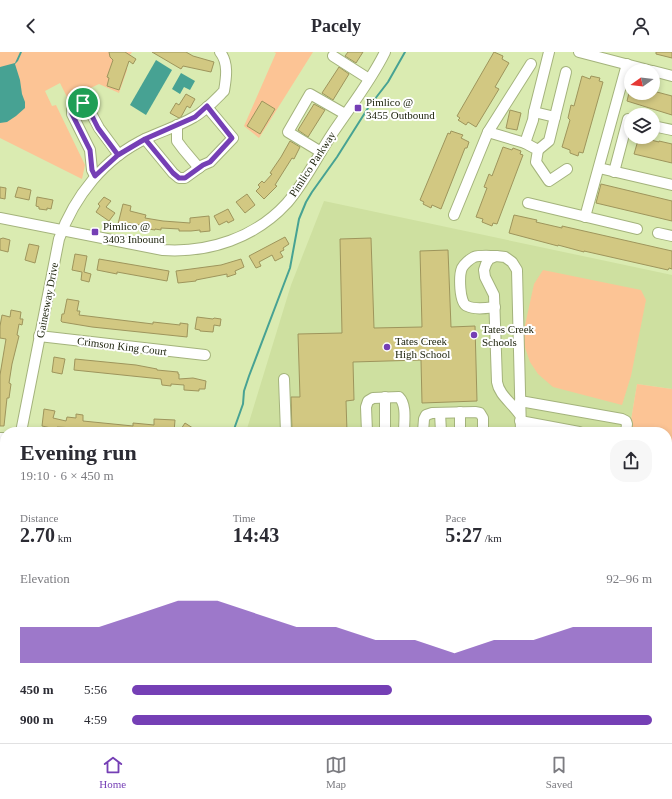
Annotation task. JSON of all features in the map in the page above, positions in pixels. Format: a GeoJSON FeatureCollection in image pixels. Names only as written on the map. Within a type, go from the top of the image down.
{"type":"FeatureCollection","features":[{"type":"Feature","properties":{"kind":"street","name":"Pimlico Parkway"},"geometry":{"type":"LineString","coordinates":[[0,218],[163,250],[189,250],[219,245],[248,233],[269,220],[297,190],[385,52]]}},
{"type":"Feature","properties":{"kind":"street"},"geometry":{"type":"LineString","coordinates":[[525,143],[534,120],[534,112],[549,52]]}},
{"type":"Feature","properties":{"kind":"street"},"geometry":{"type":"LineString","coordinates":[[579,52],[627,64]]}},
{"type":"Feature","properties":{"kind":"street","name":"Gainesway Drive"},"geometry":{"type":"LineString","coordinates":[[22,427],[58,239],[64,223],[95,176],[118,155],[145,139],[195,117],[224,91],[226,70],[220,53]]}},
{"type":"Feature","properties":{"kind":"street"},"geometry":{"type":"LineString","coordinates":[[333,56],[369,79]]}},
{"type":"Feature","properties":{"kind":"street"},"geometry":{"type":"LineString","coordinates":[[454,215],[488,132],[530,64]]}},
{"type":"Feature","properties":{"kind":"street"},"geometry":{"type":"LineString","coordinates":[[566,72],[549,141],[538,150],[536,162],[549,181],[568,169]]}},
{"type":"Feature","properties":{"kind":"street"},"geometry":{"type":"LineString","coordinates":[[660,73],[672,76]]}},
{"type":"Feature","properties":{"kind":"street"},"geometry":{"type":"LineString","coordinates":[[585,217],[624,75]]}},
{"type":"Feature","properties":{"kind":"street"},"geometry":{"type":"LineString","coordinates":[[321,152],[288,132],[310,94],[345,114]]}},
{"type":"Feature","properties":{"kind":"street"},"geometry":{"type":"LineString","coordinates":[[95,176],[92,170],[90,150],[72,114],[72,110],[83,103],[86,104],[98,128],[118,155]]}},
{"type":"Feature","properties":{"kind":"street"},"geometry":{"type":"LineString","coordinates":[[145,139],[173,173],[179,178],[185,178],[210,162],[232,138],[207,106]]}},
{"type":"Feature","properties":{"kind":"street"},"geometry":{"type":"LineString","coordinates":[[534,112],[555,118]]}},
{"type":"Feature","properties":{"kind":"street"},"geometry":{"type":"LineString","coordinates":[[613,115],[624,118]]}},
{"type":"Feature","properties":{"kind":"street"},"geometry":{"type":"LineString","coordinates":[[177,125],[178,141],[199,168]]}},
{"type":"Feature","properties":{"kind":"street"},"geometry":{"type":"LineString","coordinates":[[660,127],[672,130]]}},
{"type":"Feature","properties":{"kind":"street"},"geometry":{"type":"LineString","coordinates":[[488,132],[525,143],[538,150]]}},
{"type":"Feature","properties":{"kind":"street"},"geometry":{"type":"LineString","coordinates":[[614,172],[624,139]]}},
{"type":"Feature","properties":{"kind":"street"},"geometry":{"type":"LineString","coordinates":[[599,168],[672,185]]}},
{"type":"Feature","properties":{"kind":"street"},"geometry":{"type":"LineString","coordinates":[[528,203],[637,229]]}},
{"type":"Feature","properties":{"kind":"street"},"geometry":{"type":"LineString","coordinates":[[658,233],[672,236]]}},
{"type":"Feature","properties":{"kind":"street"},"geometry":{"type":"LineString","coordinates":[[496,256],[489,259],[484,270],[485,277],[494,295],[498,389],[513,405],[520,418],[558,427]]}},
{"type":"Feature","properties":{"kind":"street"},"geometry":{"type":"LineString","coordinates":[[495,307],[468,307],[465,305],[461,296],[461,274],[463,267],[474,257],[505,257],[512,262],[517,270],[520,427]]}},
{"type":"Feature","properties":{"kind":"street","name":"Crimson King Court"},"geometry":{"type":"LineString","coordinates":[[40,336],[205,355]]}},
{"type":"Feature","properties":{"kind":"street"},"geometry":{"type":"LineString","coordinates":[[284,379],[286,427]]}},
{"type":"Feature","properties":{"kind":"street"},"geometry":{"type":"LineString","coordinates":[[385,397],[385,427]]}},
{"type":"Feature","properties":{"kind":"street"},"geometry":{"type":"LineString","coordinates":[[367,427],[366,407],[368,401],[373,398],[385,397],[399,397],[402,400],[404,404],[404,427]]}},
{"type":"Feature","properties":{"kind":"street"},"geometry":{"type":"LineString","coordinates":[[520,402],[622,419],[626,421],[627,427]]}},
{"type":"Feature","properties":{"kind":"street"},"geometry":{"type":"LineString","coordinates":[[460,412],[460,427]]}},
{"type":"Feature","properties":{"kind":"street"},"geometry":{"type":"LineString","coordinates":[[423,427],[426,415],[460,412],[480,413],[483,418],[483,427]]}},
{"type":"Feature","properties":{"kind":"street"},"geometry":{"type":"LineString","coordinates":[[440,413],[441,427]]}},
{"type":"Feature","properties":{"kind":"shaded area"},"geometry":{"type":"Polygon","coordinates":[[[0,52],[132,52],[125,62],[127,70],[119,93],[99,84],[68,99],[60,83],[45,91],[52,106],[56,105],[85,165],[82,179],[0,138],[0,52]]]}},
{"type":"Feature","properties":{"kind":"shaded area"},"geometry":{"type":"Polygon","coordinates":[[[274,52],[313,52],[259,138],[244,126],[276,53],[274,52]]]}},
{"type":"Feature","properties":{"kind":"shaded area","name":"Tates Creek Schools"},"geometry":{"type":"Polygon","coordinates":[[[324,201],[672,275],[672,389],[637,384],[630,427],[248,427],[291,285],[324,201]]]}},
{"type":"Feature","properties":{"kind":"shaded area"},"geometry":{"type":"Polygon","coordinates":[[[543,270],[641,290],[646,300],[631,376],[622,405],[553,387],[538,374],[530,362],[522,339],[534,284],[543,270]]]}},
{"type":"Feature","properties":{"kind":"shaded area"},"geometry":{"type":"Polygon","coordinates":[[[637,384],[672,389],[672,427],[630,427],[637,384]]]}},
{"type":"Feature","properties":{"kind":"water"},"geometry":{"type":"Polygon","coordinates":[[[20,52],[22,52],[15,64],[25,102],[25,108],[7,122],[0,123],[0,67],[15,63],[20,52]]]}},
{"type":"Feature","properties":{"kind":"water"},"geometry":{"type":"Polygon","coordinates":[[[156,60],[172,70],[146,115],[130,105],[156,60]]]}},
{"type":"Feature","properties":{"kind":"water"},"geometry":{"type":"Polygon","coordinates":[[[181,73],[195,81],[190,90],[184,87],[180,94],[172,89],[181,73]]]}},
{"type":"Feature","properties":{"kind":"building"},"geometry":{"type":"Polygon","coordinates":[[[109,52],[125,52],[136,59],[133,64],[129,61],[119,90],[107,86],[109,78],[107,77],[113,60],[110,57],[109,52]]]}},
{"type":"Feature","properties":{"kind":"building"},"geometry":{"type":"Polygon","coordinates":[[[152,52],[186,52],[193,56],[214,62],[211,72],[183,66],[181,69],[152,52]]]}},
{"type":"Feature","properties":{"kind":"building"},"geometry":{"type":"Polygon","coordinates":[[[348,52],[363,52],[356,63],[345,56],[348,52]]]}},
{"type":"Feature","properties":{"kind":"building"},"geometry":{"type":"Polygon","coordinates":[[[494,52],[503,56],[502,59],[509,63],[495,87],[499,89],[476,127],[468,122],[466,125],[458,120],[460,118],[457,116],[494,52]]]}},
{"type":"Feature","properties":{"kind":"building"},"geometry":{"type":"Polygon","coordinates":[[[656,52],[672,52],[672,58],[656,54],[656,52]]]}},
{"type":"Feature","properties":{"kind":"building"},"geometry":{"type":"Polygon","coordinates":[[[339,67],[349,74],[333,100],[322,93],[339,67]]]}},
{"type":"Feature","properties":{"kind":"building"},"geometry":{"type":"Polygon","coordinates":[[[582,76],[590,79],[591,76],[600,78],[599,81],[603,82],[583,153],[579,152],[578,156],[570,153],[570,150],[562,147],[570,120],[568,118],[571,105],[574,106],[582,76]]]}},
{"type":"Feature","properties":{"kind":"building"},"geometry":{"type":"Polygon","coordinates":[[[660,93],[672,96],[672,115],[660,111],[660,108],[650,108],[627,101],[660,100],[660,93]]]}},
{"type":"Feature","properties":{"kind":"building"},"geometry":{"type":"Polygon","coordinates":[[[186,94],[195,99],[190,108],[187,106],[179,118],[170,113],[176,103],[179,105],[186,94]]]}},
{"type":"Feature","properties":{"kind":"building"},"geometry":{"type":"Polygon","coordinates":[[[262,101],[275,109],[260,134],[247,126],[262,101]]]}},
{"type":"Feature","properties":{"kind":"building"},"geometry":{"type":"Polygon","coordinates":[[[314,104],[325,110],[308,137],[298,130],[314,104]]]}},
{"type":"Feature","properties":{"kind":"building"},"geometry":{"type":"Polygon","coordinates":[[[510,110],[521,113],[517,130],[506,128],[510,110]]]}},
{"type":"Feature","properties":{"kind":"building"},"geometry":{"type":"Polygon","coordinates":[[[451,131],[463,135],[461,138],[469,142],[467,148],[465,148],[441,209],[432,205],[431,208],[423,204],[424,202],[420,200],[448,133],[450,134],[451,131]]]}},
{"type":"Feature","properties":{"kind":"building"},"geometry":{"type":"Polygon","coordinates":[[[290,141],[300,147],[294,159],[292,158],[275,185],[277,186],[264,199],[256,191],[260,187],[258,185],[262,181],[264,183],[272,174],[270,173],[290,141]]]}},
{"type":"Feature","properties":{"kind":"building"},"geometry":{"type":"Polygon","coordinates":[[[660,141],[672,144],[672,163],[634,154],[637,144],[660,144],[660,141]]]}},
{"type":"Feature","properties":{"kind":"building"},"geometry":{"type":"Polygon","coordinates":[[[503,147],[521,151],[520,154],[523,155],[497,224],[493,223],[492,226],[482,222],[483,219],[476,217],[487,188],[484,187],[489,174],[492,176],[503,147]]]}},
{"type":"Feature","properties":{"kind":"building"},"geometry":{"type":"Polygon","coordinates":[[[601,184],[672,201],[672,221],[596,203],[601,184]]]}},
{"type":"Feature","properties":{"kind":"building"},"geometry":{"type":"Polygon","coordinates":[[[0,187],[6,188],[5,199],[0,198],[0,187]]]}},
{"type":"Feature","properties":{"kind":"building"},"geometry":{"type":"Polygon","coordinates":[[[18,187],[31,190],[29,200],[15,197],[18,187]]]}},
{"type":"Feature","properties":{"kind":"building"},"geometry":{"type":"Polygon","coordinates":[[[247,194],[255,205],[245,213],[236,202],[247,194]]]}},
{"type":"Feature","properties":{"kind":"building"},"geometry":{"type":"Polygon","coordinates":[[[37,197],[53,200],[51,209],[39,209],[39,207],[36,206],[37,197]]]}},
{"type":"Feature","properties":{"kind":"building"},"geometry":{"type":"Polygon","coordinates":[[[104,197],[111,201],[106,207],[115,213],[109,221],[96,212],[100,206],[98,204],[104,197]]]}},
{"type":"Feature","properties":{"kind":"building"},"geometry":{"type":"Polygon","coordinates":[[[123,204],[131,206],[130,211],[146,215],[145,218],[163,221],[190,223],[190,218],[209,216],[210,231],[179,231],[179,229],[161,228],[161,230],[155,230],[141,228],[141,225],[129,223],[129,226],[118,224],[123,204]]]}},
{"type":"Feature","properties":{"kind":"building"},"geometry":{"type":"Polygon","coordinates":[[[228,209],[234,220],[228,223],[227,221],[219,225],[214,216],[228,209]]]}},
{"type":"Feature","properties":{"kind":"building"},"geometry":{"type":"Polygon","coordinates":[[[514,215],[562,228],[562,226],[672,251],[672,269],[669,268],[668,270],[584,252],[509,233],[514,215]]]}},
{"type":"Feature","properties":{"kind":"building"},"geometry":{"type":"Polygon","coordinates":[[[285,237],[289,244],[280,252],[283,257],[275,261],[272,255],[259,262],[261,266],[256,268],[249,256],[285,237]]]}},
{"type":"Feature","properties":{"kind":"building"},"geometry":{"type":"Polygon","coordinates":[[[3,238],[10,240],[8,252],[0,250],[0,239],[3,238]]]}},
{"type":"Feature","properties":{"kind":"building","name":"Tates Creek High School"},"geometry":{"type":"Polygon","coordinates":[[[371,238],[374,328],[422,327],[420,251],[448,250],[451,327],[475,326],[477,401],[422,403],[421,360],[353,362],[354,400],[346,401],[347,427],[292,427],[291,397],[300,397],[298,334],[342,333],[340,239],[371,238]]]}},
{"type":"Feature","properties":{"kind":"building"},"geometry":{"type":"Polygon","coordinates":[[[29,244],[39,246],[35,263],[25,260],[29,244]]]}},
{"type":"Feature","properties":{"kind":"building"},"geometry":{"type":"Polygon","coordinates":[[[75,254],[87,256],[84,272],[91,274],[89,282],[81,280],[82,272],[72,270],[75,254]]]}},
{"type":"Feature","properties":{"kind":"building"},"geometry":{"type":"Polygon","coordinates":[[[99,259],[169,271],[167,281],[97,270],[99,259]]]}},
{"type":"Feature","properties":{"kind":"building"},"geometry":{"type":"Polygon","coordinates":[[[241,259],[244,267],[235,271],[236,274],[227,277],[227,274],[196,281],[178,283],[176,271],[221,265],[241,259]]]}},
{"type":"Feature","properties":{"kind":"building"},"geometry":{"type":"Polygon","coordinates":[[[67,299],[79,301],[77,311],[80,311],[79,315],[153,324],[153,322],[180,325],[180,323],[188,324],[187,337],[92,327],[62,322],[62,314],[64,314],[67,299]]]}},
{"type":"Feature","properties":{"kind":"building"},"geometry":{"type":"Polygon","coordinates":[[[11,310],[21,312],[20,319],[23,319],[22,325],[19,324],[17,335],[19,336],[12,364],[9,383],[11,384],[9,398],[7,398],[4,426],[0,426],[0,375],[6,339],[0,338],[0,326],[2,315],[10,317],[11,310]]]}},
{"type":"Feature","properties":{"kind":"building"},"geometry":{"type":"Polygon","coordinates":[[[197,317],[221,319],[220,326],[214,325],[213,332],[200,331],[195,329],[197,317]]]}},
{"type":"Feature","properties":{"kind":"building"},"geometry":{"type":"Polygon","coordinates":[[[54,357],[65,359],[62,374],[52,372],[54,357]]]}},
{"type":"Feature","properties":{"kind":"building"},"geometry":{"type":"Polygon","coordinates":[[[75,359],[136,365],[157,370],[178,372],[179,379],[193,378],[206,381],[205,389],[199,389],[199,391],[184,390],[184,385],[162,385],[161,379],[74,370],[75,359]]]}},
{"type":"Feature","properties":{"kind":"building"},"geometry":{"type":"Polygon","coordinates":[[[44,409],[55,411],[53,418],[66,421],[67,417],[76,418],[76,414],[83,415],[83,421],[133,426],[133,423],[154,425],[154,419],[175,420],[174,427],[42,426],[44,409]]]}},
{"type":"Feature","properties":{"kind":"building"},"geometry":{"type":"Polygon","coordinates":[[[185,423],[191,427],[182,427],[185,423]]]}},
{"type":"Feature","properties":{"kind":"waterway"},"geometry":{"type":"LineString","coordinates":[[235,427],[243,404],[244,391],[249,376],[290,268],[299,219],[306,202],[368,108],[388,82],[405,52]]}},
{"type":"Feature","properties":{"kind":"place","name":"Pimlico @ 3455 Outbound"},"geometry":{"type":"Point","coordinates":[358,108]}},
{"type":"Feature","properties":{"kind":"place","name":"Pimlico @ 3403 Inbound"},"geometry":{"type":"Point","coordinates":[95,232]}},
{"type":"Feature","properties":{"kind":"place","name":"Tates Creek Schools"},"geometry":{"type":"Point","coordinates":[474,335]}},
{"type":"Feature","properties":{"kind":"place","name":"Tates Creek High School"},"geometry":{"type":"Point","coordinates":[387,347]}},
{"type":"Feature","properties":{"kind":"route"},"geometry":{"type":"LineString","coordinates":[[83,103],[72,110],[72,114],[90,150],[92,170],[95,176],[118,155],[145,139],[195,117],[207,106],[232,138],[210,162],[203,165],[185,178],[179,178],[173,173],[145,139],[118,155],[98,128],[86,104],[83,103]]}}]}
